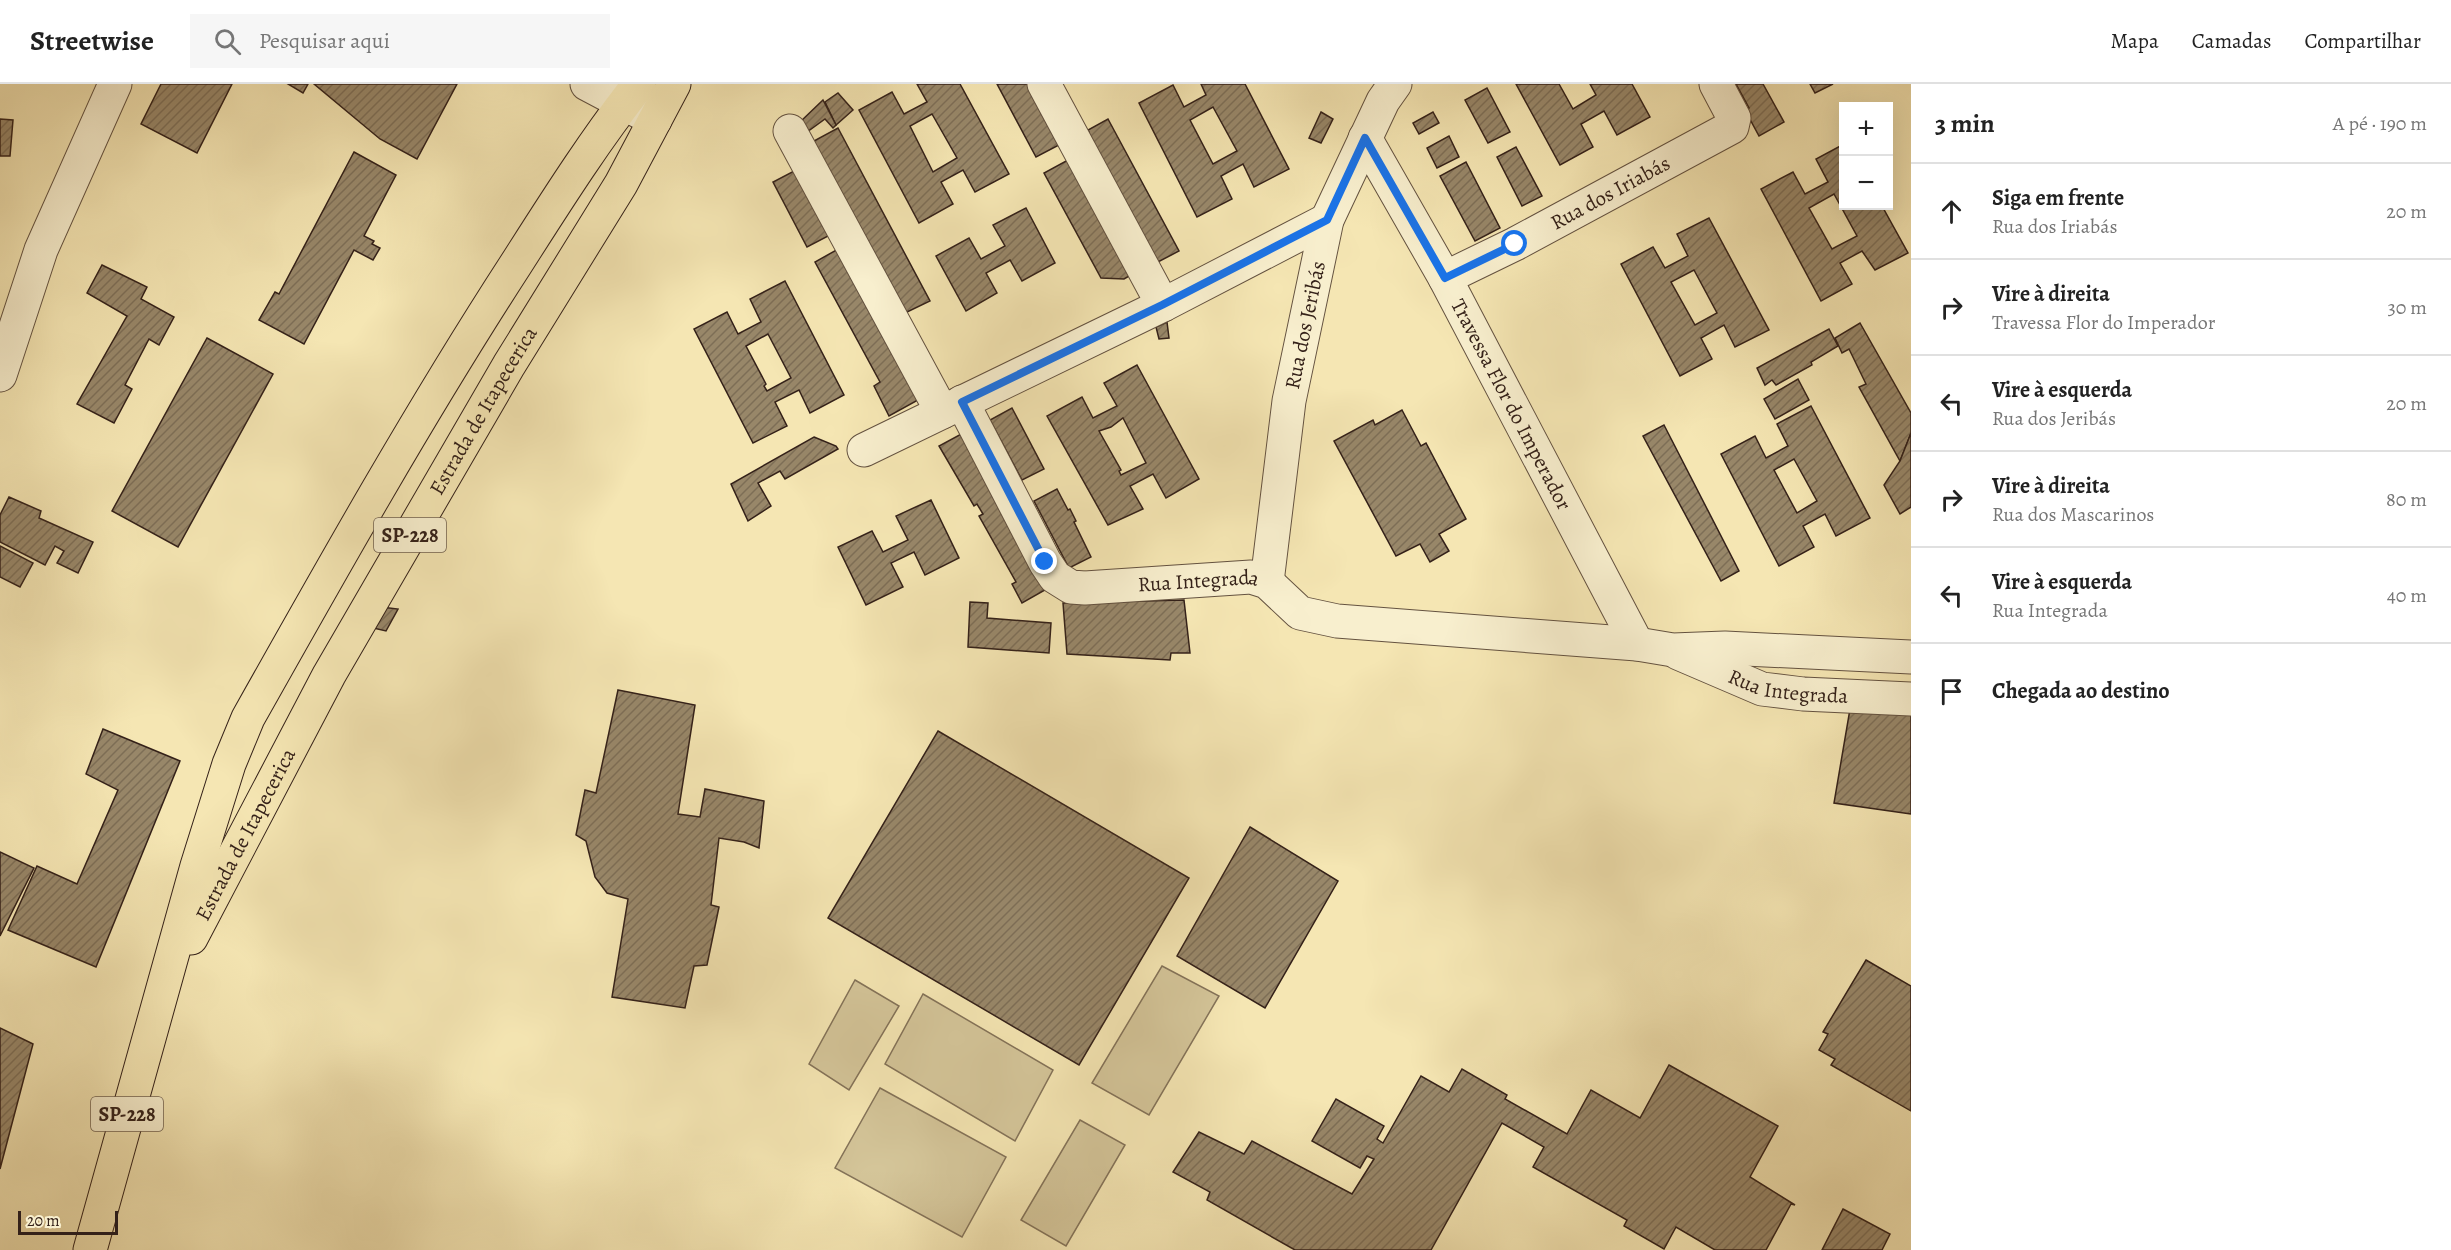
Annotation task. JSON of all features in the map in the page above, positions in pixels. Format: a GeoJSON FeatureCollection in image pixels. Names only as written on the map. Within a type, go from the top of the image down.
{"type":"FeatureCollection","features":[{"type":"Feature","properties":{"kind":"main road","name":"Estrada de Itapecerica"},"geometry":{"type":"LineString","coordinates":[[161,996],[329,675],[508,365],[621,184],[674,84]]}},
{"type":"Feature","properties":{"kind":"main road","name":"Estrada de Itapecerica"},"geometry":{"type":"LineString","coordinates":[[90,1250],[197,866],[229,764],[248,718],[397,454],[459,353],[591,148],[632,93]]}},
{"type":"Feature","properties":{"kind":"street"},"geometry":{"type":"LineString","coordinates":[[0,375],[41,250],[115,84]]}},
{"type":"Feature","properties":{"kind":"street"},"geometry":{"type":"LineString","coordinates":[[587,84],[632,93],[655,120]]}},
{"type":"Feature","properties":{"kind":"street"},"geometry":{"type":"LineString","coordinates":[[1044,84],[1162,305]]}},
{"type":"Feature","properties":{"kind":"street","name":"Rua dos Iriabás"},"geometry":{"type":"LineString","coordinates":[[1445,278],[1515,244],[1732,127],[1734,118],[1716,84]]}},
{"type":"Feature","properties":{"kind":"street","name":"Rua dos Jeribás"},"geometry":{"type":"LineString","coordinates":[[1267,582],[1289,401],[1327,220],[1365,138],[1381,90]]}},
{"type":"Feature","properties":{"kind":"street","name":"Rua Integrada"},"geometry":{"type":"LineString","coordinates":[[790,131],[1045,562],[1055,577],[1071,587],[1118,587],[1254,577],[1267,582],[1300,613],[1337,621],[1636,644],[1673,650],[1725,648],[1911,657]]}},
{"type":"Feature","properties":{"kind":"street","name":"Travessa Flor do Imperador"},"geometry":{"type":"LineString","coordinates":[[1365,138],[1445,278],[1636,644]]}},
{"type":"Feature","properties":{"kind":"street"},"geometry":{"type":"LineString","coordinates":[[864,450],[1162,305],[1327,220]]}},
{"type":"Feature","properties":{"kind":"street","name":"Rua Integrada"},"geometry":{"type":"LineString","coordinates":[[1673,650],[1728,676],[1781,692],[1911,699]]}},
{"type":"Feature","properties":{"kind":"shaded area"},"geometry":{"type":"Polygon","coordinates":[[[1162,966],[1219,996],[1149,1115],[1092,1083],[1162,966]]]}},
{"type":"Feature","properties":{"kind":"shaded area"},"geometry":{"type":"Polygon","coordinates":[[[855,980],[899,1006],[849,1090],[809,1064],[855,980]]]}},
{"type":"Feature","properties":{"kind":"shaded area"},"geometry":{"type":"Polygon","coordinates":[[[923,994],[1053,1070],[1015,1141],[885,1064],[923,994]]]}},
{"type":"Feature","properties":{"kind":"shaded area"},"geometry":{"type":"Polygon","coordinates":[[[880,1088],[1006,1157],[962,1237],[835,1168],[880,1088]]]}},
{"type":"Feature","properties":{"kind":"shaded area"},"geometry":{"type":"Polygon","coordinates":[[[1080,1120],[1125,1145],[1066,1246],[1021,1220],[1080,1120]]]}},
{"type":"Feature","properties":{"kind":"building"},"geometry":{"type":"Polygon","coordinates":[[[161,84],[232,84],[197,153],[141,124],[161,84]]]}},
{"type":"Feature","properties":{"kind":"building"},"geometry":{"type":"Polygon","coordinates":[[[288,84],[308,84],[303,93],[288,84]]]}},
{"type":"Feature","properties":{"kind":"building"},"geometry":{"type":"Polygon","coordinates":[[[314,84],[457,84],[417,159],[380,139],[314,84]]]}},
{"type":"Feature","properties":{"kind":"building"},"geometry":{"type":"Polygon","coordinates":[[[917,84],[960,84],[1009,174],[975,192],[963,170],[941,182],[953,204],[919,223],[859,110],[892,92],[904,114],[927,102],[917,84]],[[932,114],[910,126],[933,172],[957,158],[932,114]]]}},
{"type":"Feature","properties":{"kind":"building"},"geometry":{"type":"Polygon","coordinates":[[[997,84],[1028,84],[1059,145],[1036,157],[997,84]]]}},
{"type":"Feature","properties":{"kind":"building"},"geometry":{"type":"Polygon","coordinates":[[[1201,84],[1245,84],[1289,169],[1254,187],[1243,164],[1221,176],[1232,199],[1197,217],[1139,103],[1173,85],[1184,107],[1206,95],[1201,84]],[[1213,107],[1190,120],[1213,164],[1237,151],[1213,107]]]}},
{"type":"Feature","properties":{"kind":"building"},"geometry":{"type":"Polygon","coordinates":[[[1516,84],[1559,84],[1573,109],[1596,95],[1590,84],[1632,84],[1650,117],[1617,135],[1604,111],[1581,124],[1593,147],[1560,165],[1516,84]]]}},
{"type":"Feature","properties":{"kind":"building"},"geometry":{"type":"Polygon","coordinates":[[[1736,84],[1763,84],[1784,122],[1759,136],[1745,110],[1749,108],[1736,84]]]}},
{"type":"Feature","properties":{"kind":"building"},"geometry":{"type":"Polygon","coordinates":[[[1810,84],[1833,84],[1815,93],[1810,84]]]}},
{"type":"Feature","properties":{"kind":"building"},"geometry":{"type":"Polygon","coordinates":[[[1487,88],[1510,132],[1488,143],[1465,100],[1487,88]]]}},
{"type":"Feature","properties":{"kind":"building"},"geometry":{"type":"Polygon","coordinates":[[[838,93],[853,110],[836,125],[825,102],[838,93]]]}},
{"type":"Feature","properties":{"kind":"building"},"geometry":{"type":"Polygon","coordinates":[[[823,100],[836,125],[833,128],[825,119],[807,132],[799,123],[823,100]]]}},
{"type":"Feature","properties":{"kind":"building"},"geometry":{"type":"Polygon","coordinates":[[[1321,112],[1333,119],[1321,143],[1309,138],[1321,112]]]}},
{"type":"Feature","properties":{"kind":"building"},"geometry":{"type":"Polygon","coordinates":[[[1433,112],[1439,123],[1419,134],[1413,123],[1433,112]]]}},
{"type":"Feature","properties":{"kind":"building"},"geometry":{"type":"Polygon","coordinates":[[[0,119],[13,120],[10,156],[0,156],[0,119]]]}},
{"type":"Feature","properties":{"kind":"building"},"geometry":{"type":"Polygon","coordinates":[[[1108,119],[1179,251],[1156,263],[1087,134],[1088,130],[1108,119]]]}},
{"type":"Feature","properties":{"kind":"building"},"geometry":{"type":"Polygon","coordinates":[[[838,128],[930,301],[905,313],[812,142],[838,128]]]}},
{"type":"Feature","properties":{"kind":"building"},"geometry":{"type":"Polygon","coordinates":[[[1449,136],[1459,157],[1437,168],[1427,148],[1449,136]]]}},
{"type":"Feature","properties":{"kind":"building"},"geometry":{"type":"Polygon","coordinates":[[[1516,147],[1542,196],[1522,206],[1497,157],[1516,147]]]}},
{"type":"Feature","properties":{"kind":"building"},"geometry":{"type":"Polygon","coordinates":[[[1839,147],[1839,203],[1834,194],[1809,208],[1832,249],[1857,236],[1843,210],[1884,210],[1908,253],[1875,270],[1862,251],[1840,263],[1852,284],[1821,301],[1761,189],[1793,172],[1805,194],[1828,182],[1816,159],[1839,147]]]}},
{"type":"Feature","properties":{"kind":"building"},"geometry":{"type":"Polygon","coordinates":[[[354,152],[396,175],[364,236],[374,241],[372,244],[380,248],[373,260],[354,250],[304,344],[259,320],[275,292],[279,294],[354,152]]]}},
{"type":"Feature","properties":{"kind":"building"},"geometry":{"type":"Polygon","coordinates":[[[1068,160],[1131,275],[1124,279],[1101,278],[1044,173],[1068,160]]]}},
{"type":"Feature","properties":{"kind":"building"},"geometry":{"type":"Polygon","coordinates":[[[1466,162],[1500,228],[1475,241],[1440,176],[1466,162]]]}},
{"type":"Feature","properties":{"kind":"building"},"geometry":{"type":"Polygon","coordinates":[[[798,169],[832,234],[807,247],[773,182],[798,169]]]}},
{"type":"Feature","properties":{"kind":"building"},"geometry":{"type":"Polygon","coordinates":[[[1026,208],[1055,263],[1022,281],[1010,260],[986,273],[997,293],[966,311],[936,256],[969,238],[981,259],[1005,246],[993,225],[1026,208]]]}},
{"type":"Feature","properties":{"kind":"building"},"geometry":{"type":"Polygon","coordinates":[[[1709,218],[1769,330],[1735,347],[1724,325],[1701,338],[1712,359],[1680,376],[1621,264],[1653,247],[1665,268],[1688,256],[1677,234],[1709,218]],[[1694,270],[1671,282],[1695,325],[1717,313],[1694,270]]]}},
{"type":"Feature","properties":{"kind":"building"},"geometry":{"type":"Polygon","coordinates":[[[840,248],[918,400],[889,416],[874,386],[880,382],[815,262],[840,248]]]}},
{"type":"Feature","properties":{"kind":"building"},"geometry":{"type":"Polygon","coordinates":[[[102,265],[147,287],[141,299],[174,317],[159,345],[149,339],[125,385],[132,389],[114,423],[77,404],[127,316],[87,293],[102,265]]]}},
{"type":"Feature","properties":{"kind":"building"},"geometry":{"type":"Polygon","coordinates":[[[785,281],[844,395],[810,413],[799,390],[775,402],[787,426],[753,443],[694,329],[727,312],[738,334],[761,322],[750,299],[785,281]],[[768,334],[746,346],[766,384],[764,386],[767,391],[791,378],[768,334]]]}},
{"type":"Feature","properties":{"kind":"building"},"geometry":{"type":"Polygon","coordinates":[[[1167,322],[1169,338],[1159,339],[1156,327],[1167,322]]]}},
{"type":"Feature","properties":{"kind":"building"},"geometry":{"type":"Polygon","coordinates":[[[1860,323],[1911,413],[1911,433],[1900,461],[1859,387],[1866,384],[1849,349],[1842,353],[1835,338],[1860,323]]]}},
{"type":"Feature","properties":{"kind":"building"},"geometry":{"type":"Polygon","coordinates":[[[1829,329],[1838,346],[1811,362],[1812,365],[1776,385],[1772,380],[1765,385],[1757,368],[1829,329]]]}},
{"type":"Feature","properties":{"kind":"building"},"geometry":{"type":"Polygon","coordinates":[[[207,338],[273,374],[178,547],[112,511],[207,338]]]}},
{"type":"Feature","properties":{"kind":"building"},"geometry":{"type":"Polygon","coordinates":[[[1137,365],[1199,479],[1166,498],[1153,474],[1130,486],[1143,509],[1108,525],[1047,416],[1082,397],[1093,418],[1117,406],[1104,383],[1137,365]],[[1123,418],[1111,427],[1099,431],[1121,470],[1119,471],[1121,475],[1146,463],[1123,418]]]}},
{"type":"Feature","properties":{"kind":"building"},"geometry":{"type":"Polygon","coordinates":[[[1798,379],[1809,400],[1775,419],[1764,399],[1798,379]]]}},
{"type":"Feature","properties":{"kind":"building"},"geometry":{"type":"Polygon","coordinates":[[[1811,406],[1870,518],[1836,536],[1825,514],[1803,526],[1814,547],[1779,566],[1721,454],[1755,436],[1766,458],[1788,446],[1777,424],[1811,406]],[[1794,459],[1774,470],[1797,513],[1817,501],[1794,459]]]}},
{"type":"Feature","properties":{"kind":"building"},"geometry":{"type":"Polygon","coordinates":[[[1012,408],[1044,469],[1022,480],[990,420],[1012,408]]]}},
{"type":"Feature","properties":{"kind":"building"},"geometry":{"type":"Polygon","coordinates":[[[1402,410],[1421,446],[1426,443],[1466,519],[1439,534],[1449,551],[1430,562],[1420,544],[1396,556],[1334,441],[1373,420],[1375,425],[1402,410]]]}},
{"type":"Feature","properties":{"kind":"building"},"geometry":{"type":"Polygon","coordinates":[[[1664,425],[1739,571],[1721,581],[1643,436],[1664,425]]]}},
{"type":"Feature","properties":{"kind":"building"},"geometry":{"type":"Polygon","coordinates":[[[965,432],[1052,586],[1022,603],[1012,584],[1016,582],[979,516],[983,514],[977,504],[974,506],[939,446],[965,432]]]}},
{"type":"Feature","properties":{"kind":"building"},"geometry":{"type":"Polygon","coordinates":[[[1911,433],[1911,507],[1900,514],[1884,485],[1900,461],[1911,433]]]}},
{"type":"Feature","properties":{"kind":"building"},"geometry":{"type":"Polygon","coordinates":[[[814,437],[838,449],[785,479],[780,471],[758,483],[771,506],[748,521],[731,484],[814,437]]]}},
{"type":"Feature","properties":{"kind":"building"},"geometry":{"type":"Polygon","coordinates":[[[1057,489],[1076,521],[1074,522],[1091,557],[1069,568],[1034,501],[1057,489]]]}},
{"type":"Feature","properties":{"kind":"building"},"geometry":{"type":"Polygon","coordinates":[[[9,497],[41,511],[39,518],[93,542],[78,573],[57,563],[64,551],[55,546],[45,565],[0,542],[0,515],[9,497]]]}},
{"type":"Feature","properties":{"kind":"building"},"geometry":{"type":"Polygon","coordinates":[[[931,500],[959,558],[925,575],[914,552],[891,563],[903,587],[866,605],[838,547],[872,531],[883,552],[908,540],[896,516],[931,500]]]}},
{"type":"Feature","properties":{"kind":"building"},"geometry":{"type":"Polygon","coordinates":[[[0,546],[33,563],[20,587],[0,577],[0,546]]]}},
{"type":"Feature","properties":{"kind":"building"},"geometry":{"type":"Polygon","coordinates":[[[1184,600],[1190,653],[1171,653],[1170,660],[1067,654],[1063,603],[1184,600]]]}},
{"type":"Feature","properties":{"kind":"building"},"geometry":{"type":"Polygon","coordinates":[[[970,602],[988,603],[987,618],[1051,623],[1049,653],[968,647],[970,602]]]}},
{"type":"Feature","properties":{"kind":"building"},"geometry":{"type":"Polygon","coordinates":[[[381,607],[398,609],[386,631],[369,627],[381,607]]]}},
{"type":"Feature","properties":{"kind":"building"},"geometry":{"type":"Polygon","coordinates":[[[618,690],[695,705],[678,814],[700,817],[705,789],[764,801],[759,848],[744,842],[719,838],[711,905],[719,907],[707,965],[694,966],[685,1008],[612,997],[628,899],[607,893],[595,877],[586,841],[576,835],[585,790],[596,793],[618,690]]]}},
{"type":"Feature","properties":{"kind":"building"},"geometry":{"type":"Polygon","coordinates":[[[1850,709],[1911,713],[1911,814],[1834,803],[1850,709]]]}},
{"type":"Feature","properties":{"kind":"building"},"geometry":{"type":"Polygon","coordinates":[[[103,729],[180,761],[96,967],[8,930],[37,866],[77,884],[118,790],[86,774],[103,729]]]}},
{"type":"Feature","properties":{"kind":"building"},"geometry":{"type":"Polygon","coordinates":[[[938,731],[1189,878],[1079,1065],[828,918],[938,731]]]}},
{"type":"Feature","properties":{"kind":"building"},"geometry":{"type":"Polygon","coordinates":[[[1250,827],[1338,881],[1265,1008],[1177,956],[1250,827]]]}},
{"type":"Feature","properties":{"kind":"building"},"geometry":{"type":"Polygon","coordinates":[[[0,852],[34,868],[0,936],[0,852]]]}},
{"type":"Feature","properties":{"kind":"building"},"geometry":{"type":"Polygon","coordinates":[[[1866,960],[1911,986],[1911,1111],[1831,1065],[1835,1059],[1819,1050],[1828,1034],[1823,1032],[1866,960]]]}},
{"type":"Feature","properties":{"kind":"building"},"geometry":{"type":"Polygon","coordinates":[[[0,1028],[33,1044],[0,1169],[0,1028]]]}},
{"type":"Feature","properties":{"kind":"building"},"geometry":{"type":"Polygon","coordinates":[[[1669,1065],[1778,1126],[1750,1177],[1795,1205],[1791,1204],[1766,1250],[1715,1250],[1676,1227],[1664,1249],[1624,1226],[1627,1220],[1533,1167],[1544,1147],[1502,1123],[1431,1250],[1295,1250],[1207,1200],[1210,1192],[1173,1172],[1199,1132],[1244,1154],[1252,1141],[1352,1194],[1374,1159],[1367,1156],[1360,1168],[1312,1141],[1336,1099],[1384,1126],[1377,1139],[1383,1143],[1421,1076],[1449,1092],[1462,1069],[1507,1095],[1505,1099],[1567,1134],[1591,1090],[1640,1118],[1669,1065]]]}},
{"type":"Feature","properties":{"kind":"building"},"geometry":{"type":"Polygon","coordinates":[[[1843,1209],[1890,1234],[1882,1250],[1822,1250],[1843,1209]]]}},
{"type":"Feature","properties":{"kind":"route"},"geometry":{"type":"LineString","coordinates":[[1045,562],[962,402],[1162,305],[1327,220],[1365,138],[1445,278],[1515,244]]}}]}
